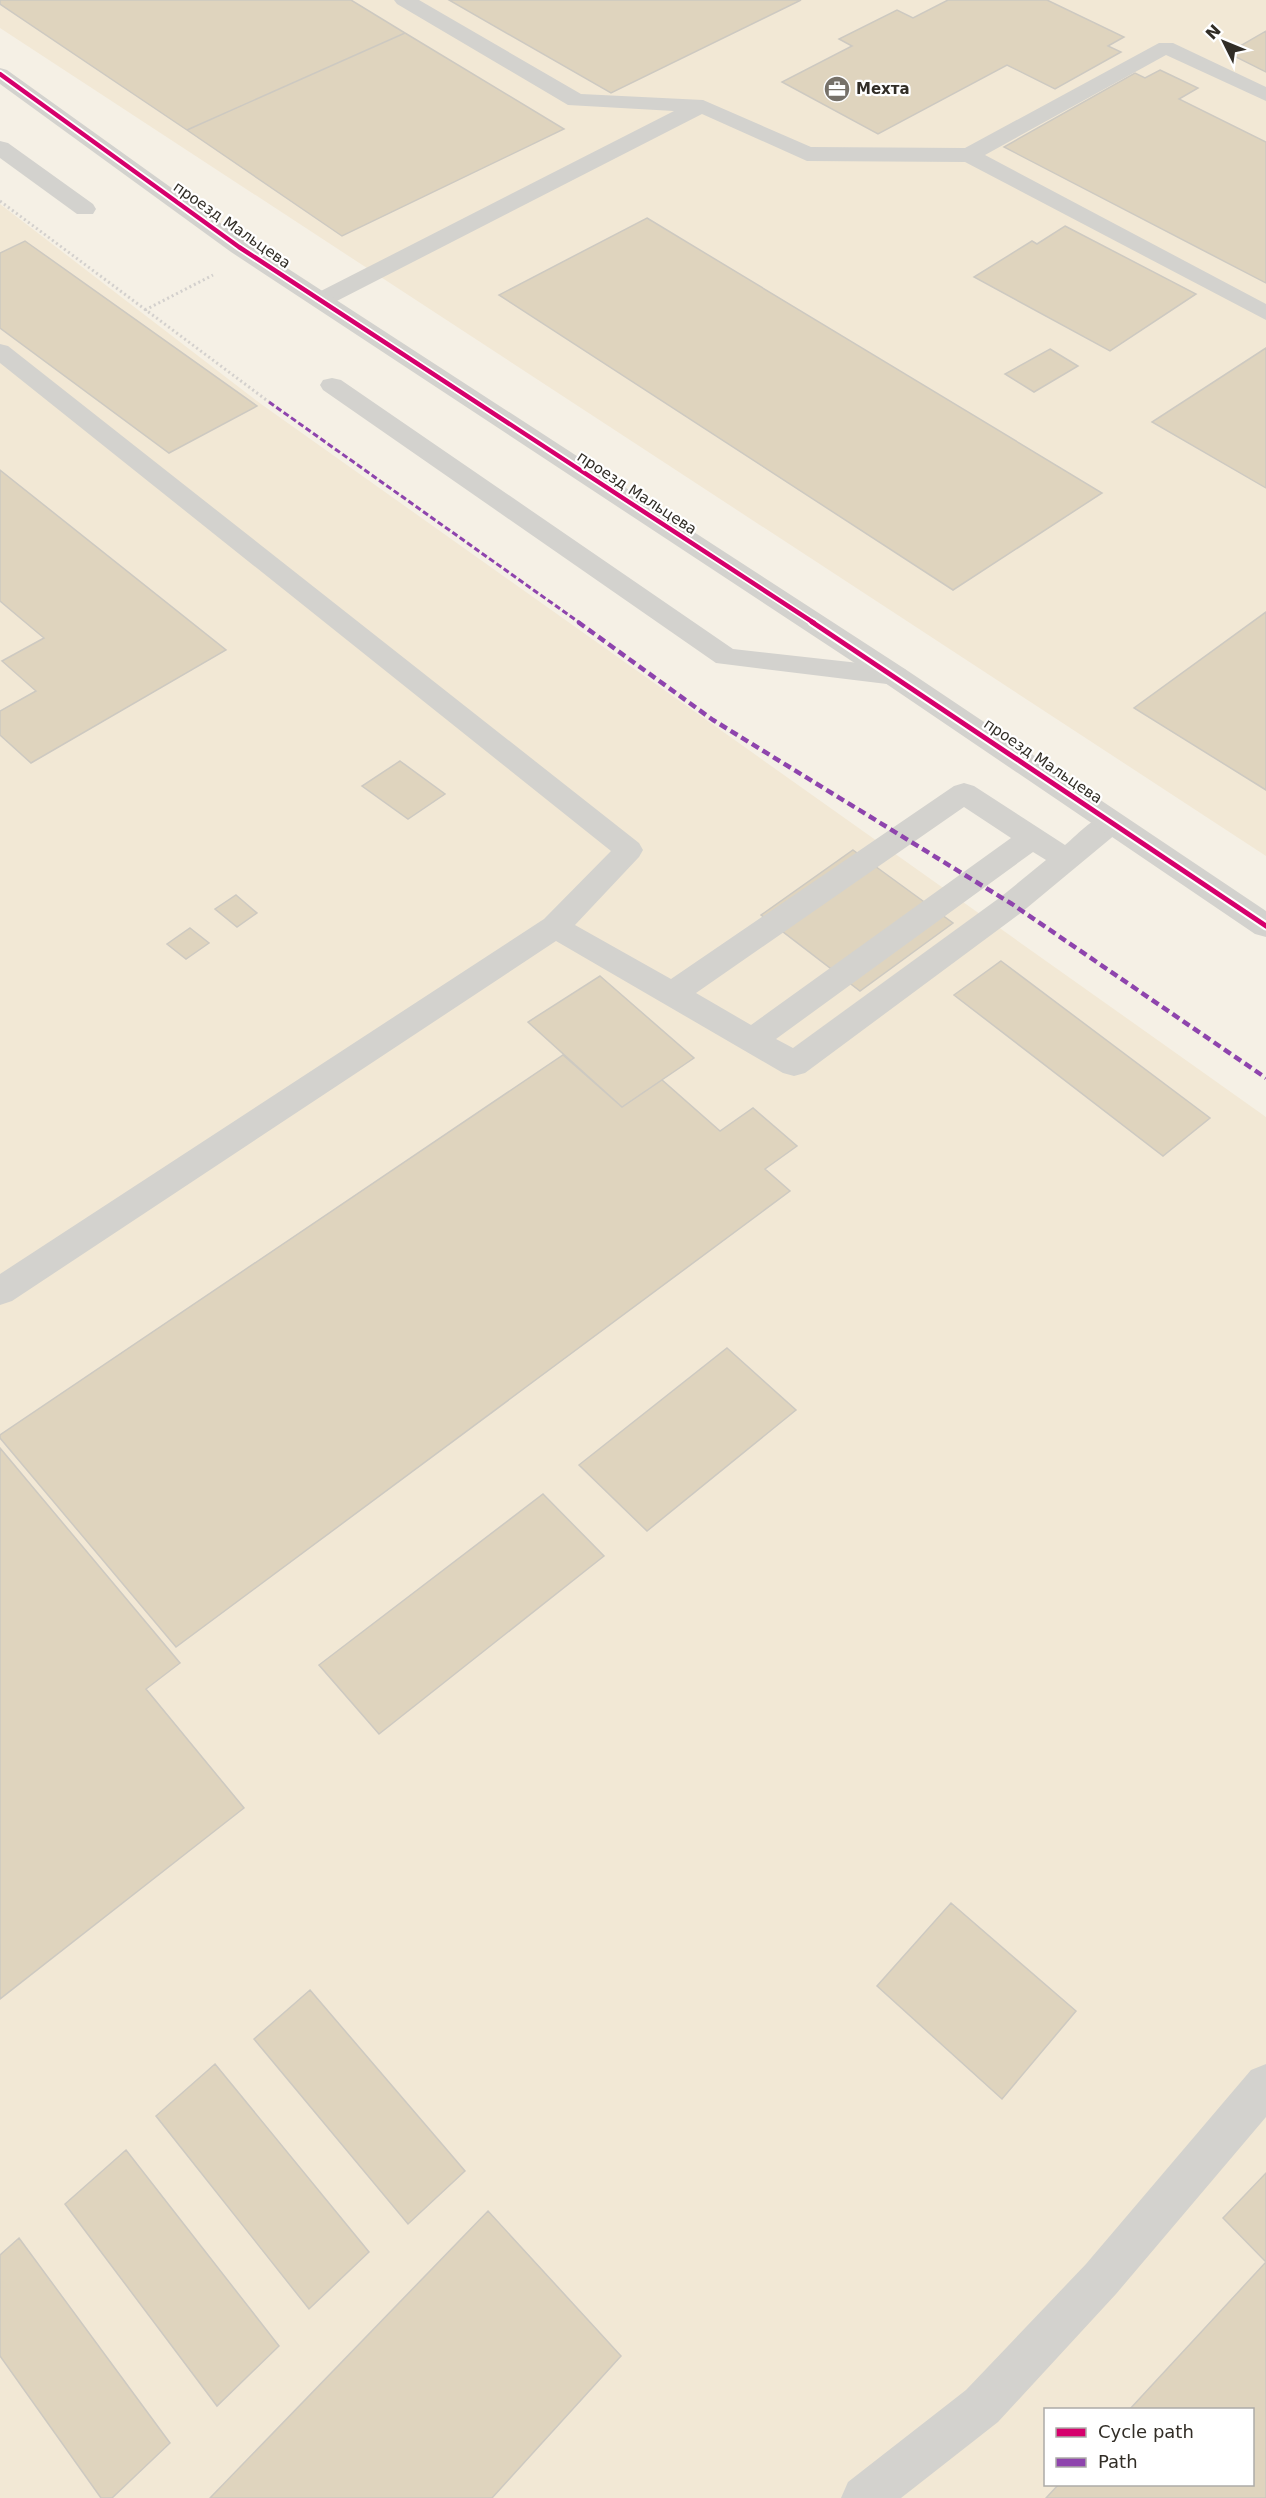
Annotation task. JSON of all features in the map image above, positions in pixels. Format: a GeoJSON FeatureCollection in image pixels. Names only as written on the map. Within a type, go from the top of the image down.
{"type":"FeatureCollection","features":[{"type":"Feature","properties":{"kind":"street"},"geometry":{"type":"LineString","coordinates":[[404,0],[576,100],[703,105],[807,154],[969,155],[1266,313]]}},
{"type":"Feature","properties":{"kind":"street"},"geometry":{"type":"LineString","coordinates":[[969,155],[1166,47],[1266,95]]}},
{"type":"Feature","properties":{"kind":"street","name":"проезд Мальцева"},"geometry":{"type":"LineString","coordinates":[[0,74],[239,247],[895,676],[1266,926]]}},
{"type":"Feature","properties":{"kind":"street"},"geometry":{"type":"LineString","coordinates":[[321,300],[703,105]]}},
{"type":"Feature","properties":{"kind":"street"},"geometry":{"type":"LineString","coordinates":[[0,148],[85,209]]}},
{"type":"Feature","properties":{"kind":"street"},"geometry":{"type":"LineString","coordinates":[[0,351],[629,850],[555,927],[0,1291]]}},
{"type":"Feature","properties":{"kind":"street"},"geometry":{"type":"LineString","coordinates":[[332,385],[726,657],[895,676]]}},
{"type":"Feature","properties":{"kind":"street"},"geometry":{"type":"LineString","coordinates":[[672,994],[964,793],[1067,860]]}},
{"type":"Feature","properties":{"kind":"street"},"geometry":{"type":"LineString","coordinates":[[555,927],[794,1064],[1012,904],[1112,822]]}},
{"type":"Feature","properties":{"kind":"street"},"geometry":{"type":"LineString","coordinates":[[752,1040],[1033,837]]}},
{"type":"Feature","properties":{"kind":"street"},"geometry":{"type":"LineString","coordinates":[[864,2498],[982,2406],[1101,2279],[1266,2085]]}},
{"type":"Feature","properties":{"kind":"path"},"geometry":{"type":"LineString","coordinates":[[0,201],[269,402]]}},
{"type":"Feature","properties":{"kind":"path"},"geometry":{"type":"LineString","coordinates":[[145,310],[215,275]]}},
{"type":"Feature","properties":{"kind":"shaded area"},"geometry":{"type":"Polygon","coordinates":[[[0,0],[1266,0],[1266,856],[0,28],[0,0]]]}},
{"type":"Feature","properties":{"kind":"shaded area"},"geometry":{"type":"Polygon","coordinates":[[[0,204],[261,404],[1266,1117],[1266,2498],[0,2498],[0,204]]]}},
{"type":"Feature","properties":{"kind":"building"},"geometry":{"type":"Polygon","coordinates":[[[0,0],[351,0],[405,33],[187,130],[0,4],[0,0]]]}},
{"type":"Feature","properties":{"kind":"building"},"geometry":{"type":"Polygon","coordinates":[[[449,0],[801,0],[611,93],[449,0]]]}},
{"type":"Feature","properties":{"kind":"building"},"geometry":{"type":"Polygon","coordinates":[[[948,0],[1047,0],[1124,37],[1108,46],[1121,52],[1055,89],[1007,65],[878,134],[782,82],[852,46],[839,39],[897,10],[913,18],[948,0]]]}},
{"type":"Feature","properties":{"kind":"building"},"geometry":{"type":"Polygon","coordinates":[[[1266,31],[1266,72],[1228,53],[1266,31]]]}},
{"type":"Feature","properties":{"kind":"building"},"geometry":{"type":"Polygon","coordinates":[[[405,33],[564,129],[342,236],[187,130],[405,33]]]}},
{"type":"Feature","properties":{"kind":"building"},"geometry":{"type":"Polygon","coordinates":[[[1160,70],[1198,88],[1179,99],[1266,142],[1266,283],[1004,147],[1135,73],[1145,78],[1160,70]]]}},
{"type":"Feature","properties":{"kind":"building"},"geometry":{"type":"Polygon","coordinates":[[[647,218],[1102,493],[953,590],[499,295],[647,218]]]}},
{"type":"Feature","properties":{"kind":"building"},"geometry":{"type":"Polygon","coordinates":[[[1065,226],[1196,294],[1110,351],[974,277],[1032,241],[1037,244],[1065,226]]]}},
{"type":"Feature","properties":{"kind":"building"},"geometry":{"type":"Polygon","coordinates":[[[25,241],[257,406],[169,453],[0,328],[0,253],[25,241]]]}},
{"type":"Feature","properties":{"kind":"building"},"geometry":{"type":"Polygon","coordinates":[[[1266,348],[1266,488],[1152,422],[1266,348]]]}},
{"type":"Feature","properties":{"kind":"building"},"geometry":{"type":"Polygon","coordinates":[[[1050,349],[1078,366],[1034,392],[1005,374],[1050,349]]]}},
{"type":"Feature","properties":{"kind":"building"},"geometry":{"type":"Polygon","coordinates":[[[0,470],[226,650],[31,763],[0,735],[0,711],[36,691],[2,661],[44,638],[0,601],[0,470]]]}},
{"type":"Feature","properties":{"kind":"building"},"geometry":{"type":"Polygon","coordinates":[[[1266,612],[1266,790],[1134,708],[1266,612]]]}},
{"type":"Feature","properties":{"kind":"building"},"geometry":{"type":"Polygon","coordinates":[[[400,761],[445,794],[408,819],[362,786],[400,761]]]}},
{"type":"Feature","properties":{"kind":"building"},"geometry":{"type":"Polygon","coordinates":[[[853,850],[953,923],[860,991],[761,915],[853,850]]]}},
{"type":"Feature","properties":{"kind":"building"},"geometry":{"type":"Polygon","coordinates":[[[236,895],[257,913],[237,927],[215,909],[236,895]]]}},
{"type":"Feature","properties":{"kind":"building"},"geometry":{"type":"Polygon","coordinates":[[[190,928],[209,943],[186,959],[167,944],[190,928]]]}},
{"type":"Feature","properties":{"kind":"building"},"geometry":{"type":"Polygon","coordinates":[[[1001,961],[1210,1118],[1163,1156],[954,995],[1001,961]]]}},
{"type":"Feature","properties":{"kind":"building"},"geometry":{"type":"Polygon","coordinates":[[[600,976],[694,1058],[622,1107],[528,1022],[600,976]]]}},
{"type":"Feature","properties":{"kind":"building"},"geometry":{"type":"Polygon","coordinates":[[[563,1055],[622,1107],[662,1080],[720,1131],[753,1108],[797,1146],[765,1169],[790,1191],[176,1647],[0,1438],[0,1435],[563,1055]]]}},
{"type":"Feature","properties":{"kind":"building"},"geometry":{"type":"Polygon","coordinates":[[[727,1348],[796,1410],[647,1531],[579,1465],[727,1348]]]}},
{"type":"Feature","properties":{"kind":"building"},"geometry":{"type":"Polygon","coordinates":[[[0,1448],[180,1663],[146,1689],[244,1808],[0,1999],[0,1448]]]}},
{"type":"Feature","properties":{"kind":"building"},"geometry":{"type":"Polygon","coordinates":[[[543,1494],[604,1556],[379,1734],[319,1665],[543,1494]]]}},
{"type":"Feature","properties":{"kind":"building"},"geometry":{"type":"Polygon","coordinates":[[[951,1903],[1076,2011],[1002,2099],[877,1986],[951,1903]]]}},
{"type":"Feature","properties":{"kind":"building"},"geometry":{"type":"Polygon","coordinates":[[[310,1990],[465,2171],[408,2224],[254,2039],[310,1990]]]}},
{"type":"Feature","properties":{"kind":"building"},"geometry":{"type":"Polygon","coordinates":[[[215,2064],[369,2252],[309,2309],[156,2116],[215,2064]]]}},
{"type":"Feature","properties":{"kind":"building"},"geometry":{"type":"Polygon","coordinates":[[[126,2150],[279,2346],[217,2406],[65,2204],[126,2150]]]}},
{"type":"Feature","properties":{"kind":"building"},"geometry":{"type":"Polygon","coordinates":[[[1266,2173],[1266,2262],[1223,2218],[1266,2173]]]}},
{"type":"Feature","properties":{"kind":"building"},"geometry":{"type":"Polygon","coordinates":[[[488,2211],[621,2356],[492,2498],[210,2498],[488,2211]]]}},
{"type":"Feature","properties":{"kind":"building"},"geometry":{"type":"Polygon","coordinates":[[[19,2238],[170,2443],[112,2498],[101,2498],[0,2356],[0,2255],[19,2238]]]}},
{"type":"Feature","properties":{"kind":"building"},"geometry":{"type":"Polygon","coordinates":[[[1266,2262],[1266,2498],[1046,2498],[1057,2486],[1254,2486],[1254,2408],[1131,2408],[1266,2262]]]}},
{"type":"Feature","properties":{"kind":"marked path"},"geometry":{"type":"LineString","coordinates":[[269,402],[479,549],[713,720],[1012,904],[1266,1078]]}},
{"type":"Feature","properties":{"kind":"cycle path"},"geometry":{"type":"LineString","coordinates":[[0,74],[239,247],[895,676],[1266,926]]}},
{"type":"Feature","properties":{"kind":"place","name":"Мехта"},"geometry":{"type":"Point","coordinates":[837,89]}}]}
